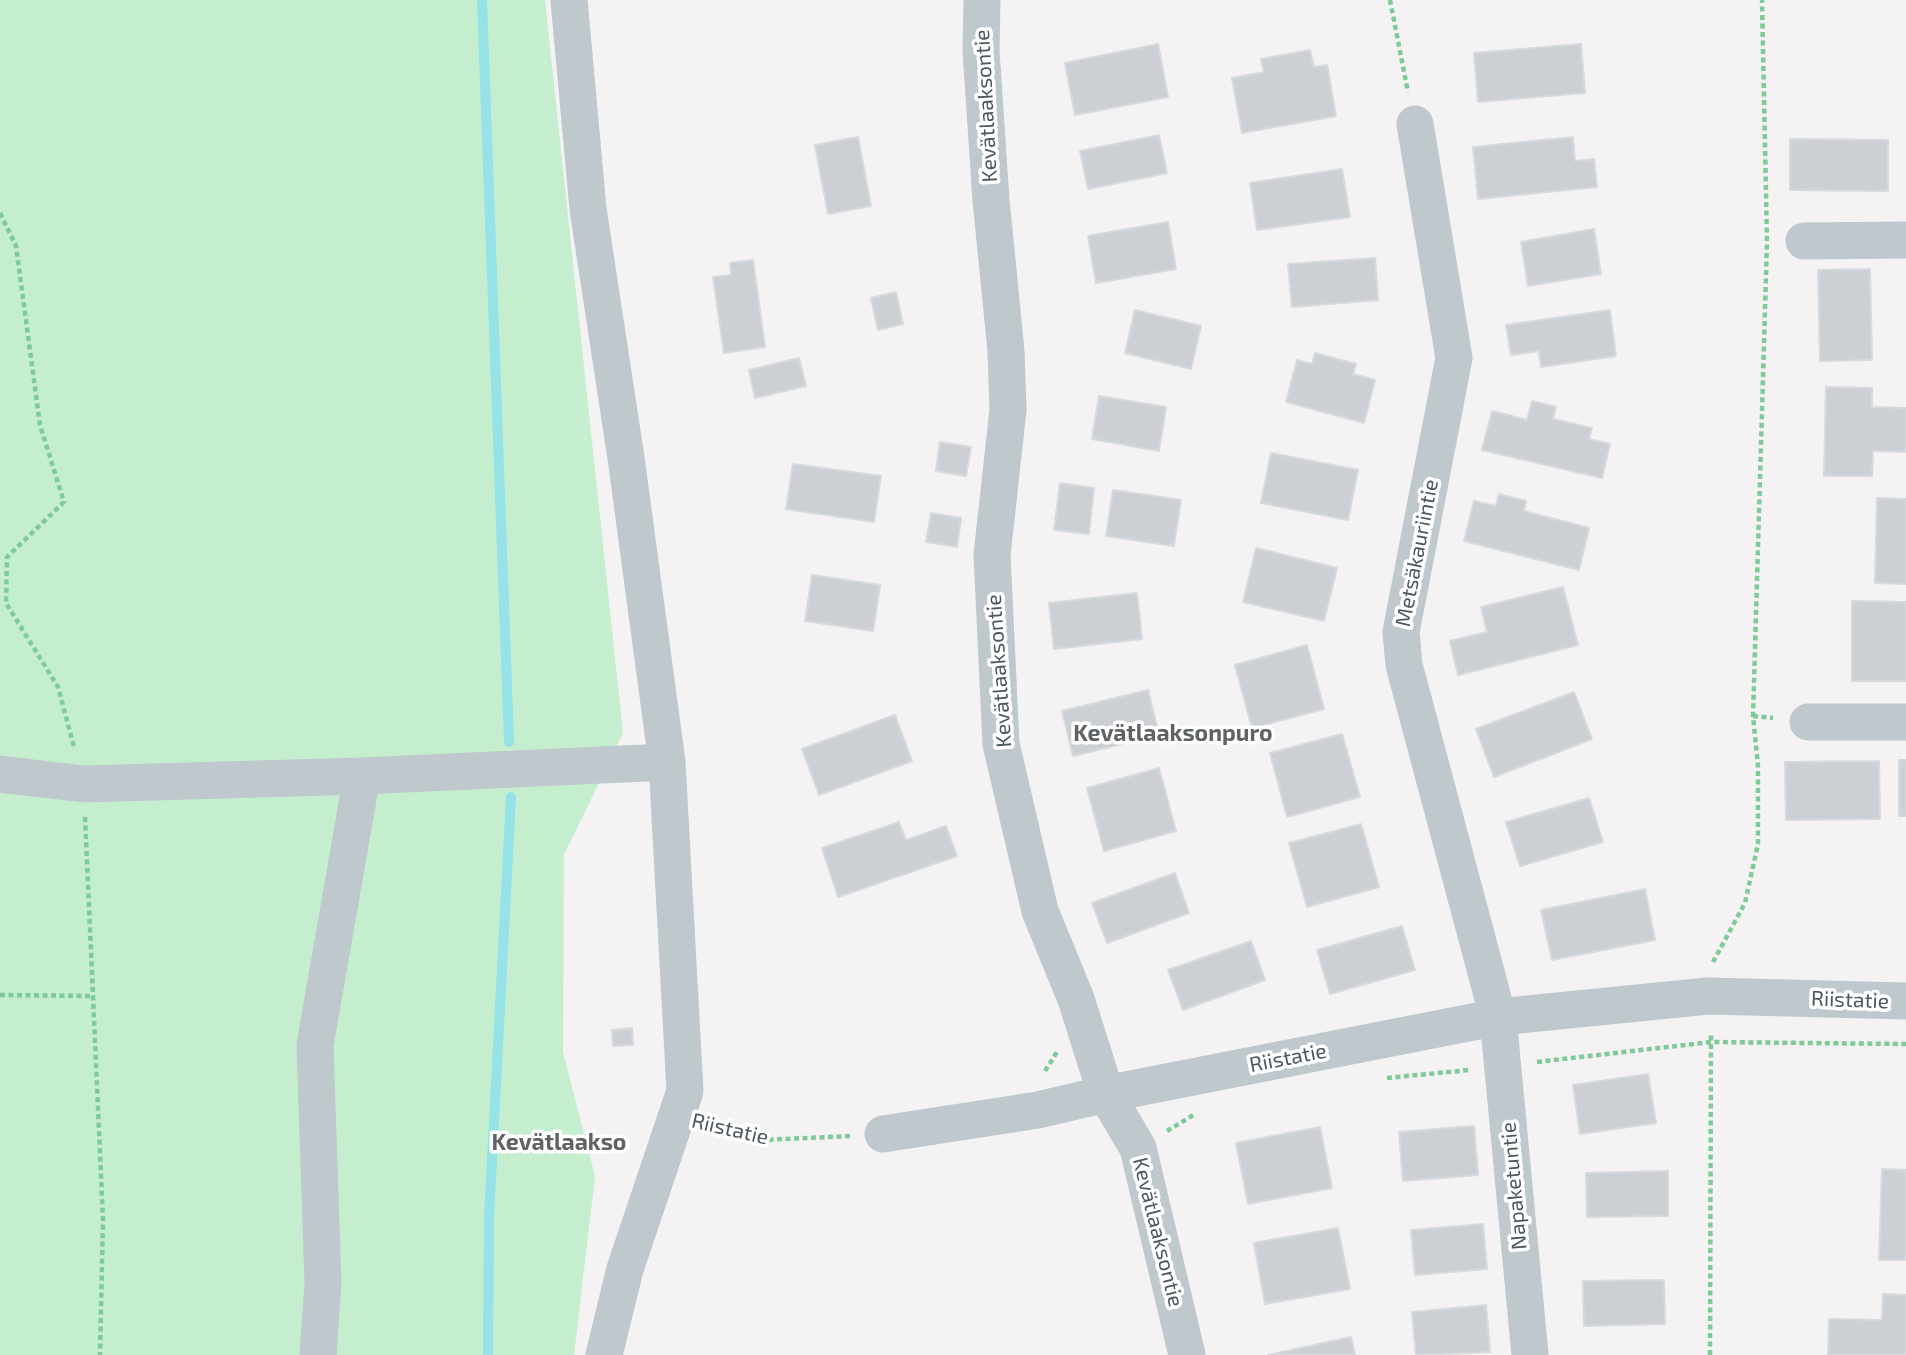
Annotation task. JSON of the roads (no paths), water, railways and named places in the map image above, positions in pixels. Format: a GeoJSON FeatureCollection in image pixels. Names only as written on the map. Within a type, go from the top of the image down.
{"type":"FeatureCollection","features":[{"type":"Feature","properties":{"kind":"street"},"geometry":{"type":"LineString","coordinates":[[569,0],[588,209],[626,458],[667,762],[685,1091],[625,1269],[604,1355]]}},
{"type":"Feature","properties":{"kind":"street","name":"Kevätlaaksontie"},"geometry":{"type":"LineString","coordinates":[[982,0],[981,51],[1006,351],[1008,410],[992,555],[1001,744],[1040,911],[1076,999],[1106,1094],[1138,1148],[1188,1355]]}},
{"type":"Feature","properties":{"kind":"street","name":"Metsäkauriintie"},"geometry":{"type":"LineString","coordinates":[[1415,124],[1454,358],[1401,632],[1404,666],[1498,1017]]}},
{"type":"Feature","properties":{"kind":"street"},"geometry":{"type":"LineString","coordinates":[[1804,241],[1906,240]]}},
{"type":"Feature","properties":{"kind":"street"},"geometry":{"type":"LineString","coordinates":[[1808,722],[1906,722]]}},
{"type":"Feature","properties":{"kind":"street"},"geometry":{"type":"LineString","coordinates":[[0,774],[84,784],[362,776],[667,762]]}},
{"type":"Feature","properties":{"kind":"street"},"geometry":{"type":"LineString","coordinates":[[318,1355],[323,1283],[315,1045],[362,776]]}},
{"type":"Feature","properties":{"kind":"street","name":"Riistatie"},"geometry":{"type":"LineString","coordinates":[[883,1134],[1038,1110],[1106,1094],[1498,1017],[1708,996],[1906,1001]]}},
{"type":"Feature","properties":{"kind":"street","name":"Napaketuntie"},"geometry":{"type":"LineString","coordinates":[[1498,1017],[1530,1355]]}},
{"type":"Feature","properties":{"kind":"waterway"},"geometry":{"type":"LineString","coordinates":[[482,0],[509,742]]}},
{"type":"Feature","properties":{"kind":"waterway"},"geometry":{"type":"LineString","coordinates":[[488,1355],[489,1217],[511,797]]}},
{"type":"Feature","properties":{"kind":"district","name":"Kevätlaaksonpuro"},"geometry":{"type":"Point","coordinates":[1173,733]}},
{"type":"Feature","properties":{"kind":"district","name":"Kevätlaakso"},"geometry":{"type":"Point","coordinates":[559,1142]}}]}
